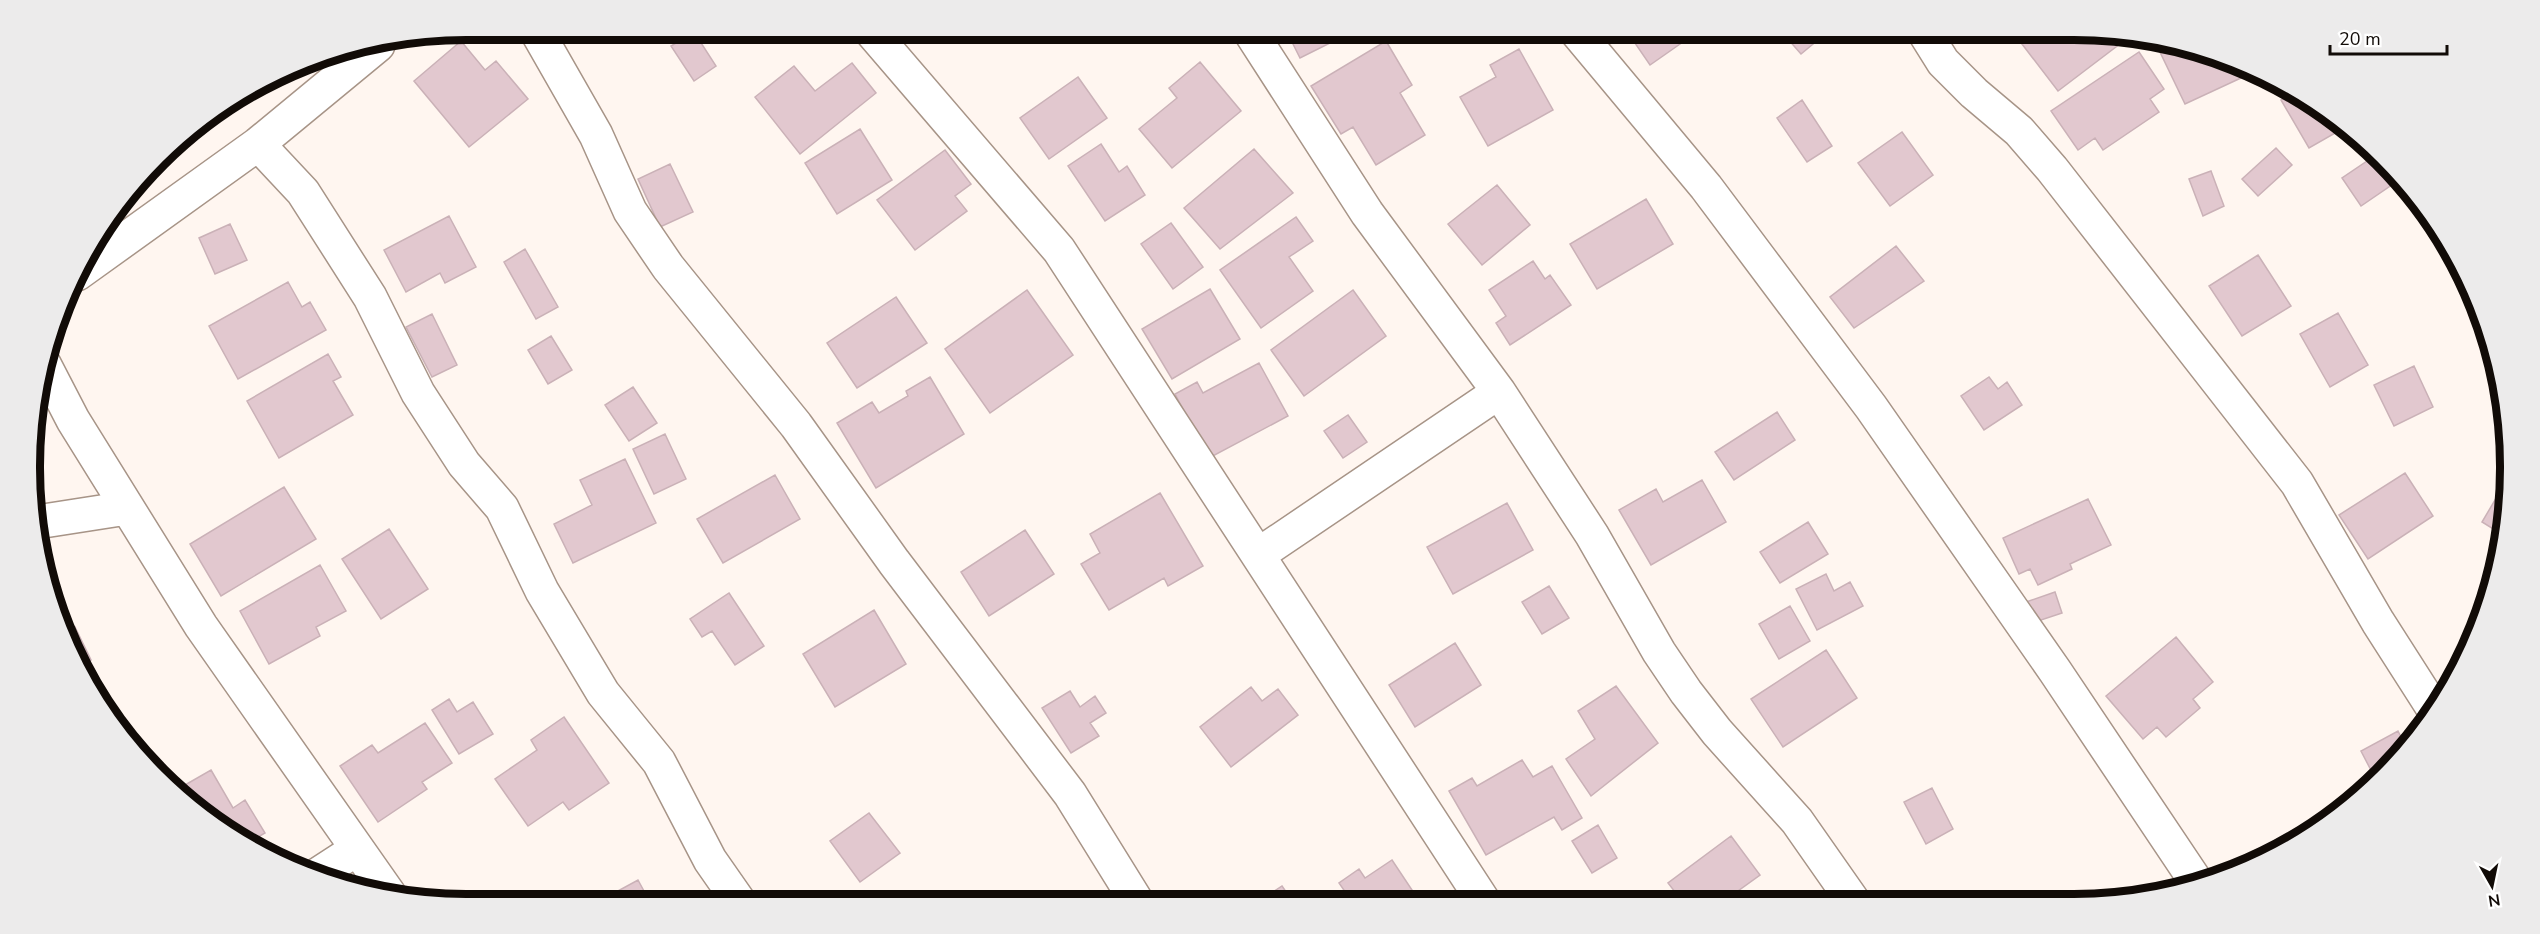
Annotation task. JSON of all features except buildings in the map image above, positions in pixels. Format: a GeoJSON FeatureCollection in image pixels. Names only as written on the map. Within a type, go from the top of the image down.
{"type":"FeatureCollection","features":[{"type":"Feature","properties":{"kind":"street"},"geometry":{"type":"LineString","coordinates":[[542,40],[596,135],[630,211],[668,267],[796,425],[894,562],[1070,794],[1132,894]]}},
{"type":"Feature","properties":{"kind":"street"},"geometry":{"type":"LineString","coordinates":[[879,40],[1059,250],[1479,894]]}},
{"type":"Feature","properties":{"kind":"street"},"geometry":{"type":"LineString","coordinates":[[1255,40],[1367,213],[1499,392],[1592,535],[1659,652],[1686,692],[1717,732],[1797,821],[1848,894]]}},
{"type":"Feature","properties":{"kind":"street"},"geometry":{"type":"LineString","coordinates":[[1583,40],[1706,187],[1871,407],[2055,671],[2192,876]]}},
{"type":"Feature","properties":{"kind":"street"},"geometry":{"type":"LineString","coordinates":[[1929,40],[1943,62],[1974,93],[2019,131],[2052,169],[2297,483],[2378,622],[2429,702]]}},
{"type":"Feature","properties":{"kind":"street"},"geometry":{"type":"LineString","coordinates":[[93,262],[258,144],[369,52]]}},
{"type":"Feature","properties":{"kind":"street"},"geometry":{"type":"LineString","coordinates":[[258,144],[303,192],[370,297],[418,393],[464,464],[502,508],[542,591],[603,693],[659,762],[710,860],[734,894]]}},
{"type":"Feature","properties":{"kind":"street"},"geometry":{"type":"LineString","coordinates":[[51,377],[73,420],[201,626],[382,885]]}},
{"type":"Feature","properties":{"kind":"street"},"geometry":{"type":"LineString","coordinates":[[1258,555],[1499,392]]}},
{"type":"Feature","properties":{"kind":"street"},"geometry":{"type":"LineString","coordinates":[[44,521],[127,508]]}},
{"type":"Feature","properties":{"kind":"street"},"geometry":{"type":"LineString","coordinates":[[2413,676],[2440,684]]}},
{"type":"Feature","properties":{"kind":"street"},"geometry":{"type":"LineString","coordinates":[[326,869],[357,849]]}}]}
